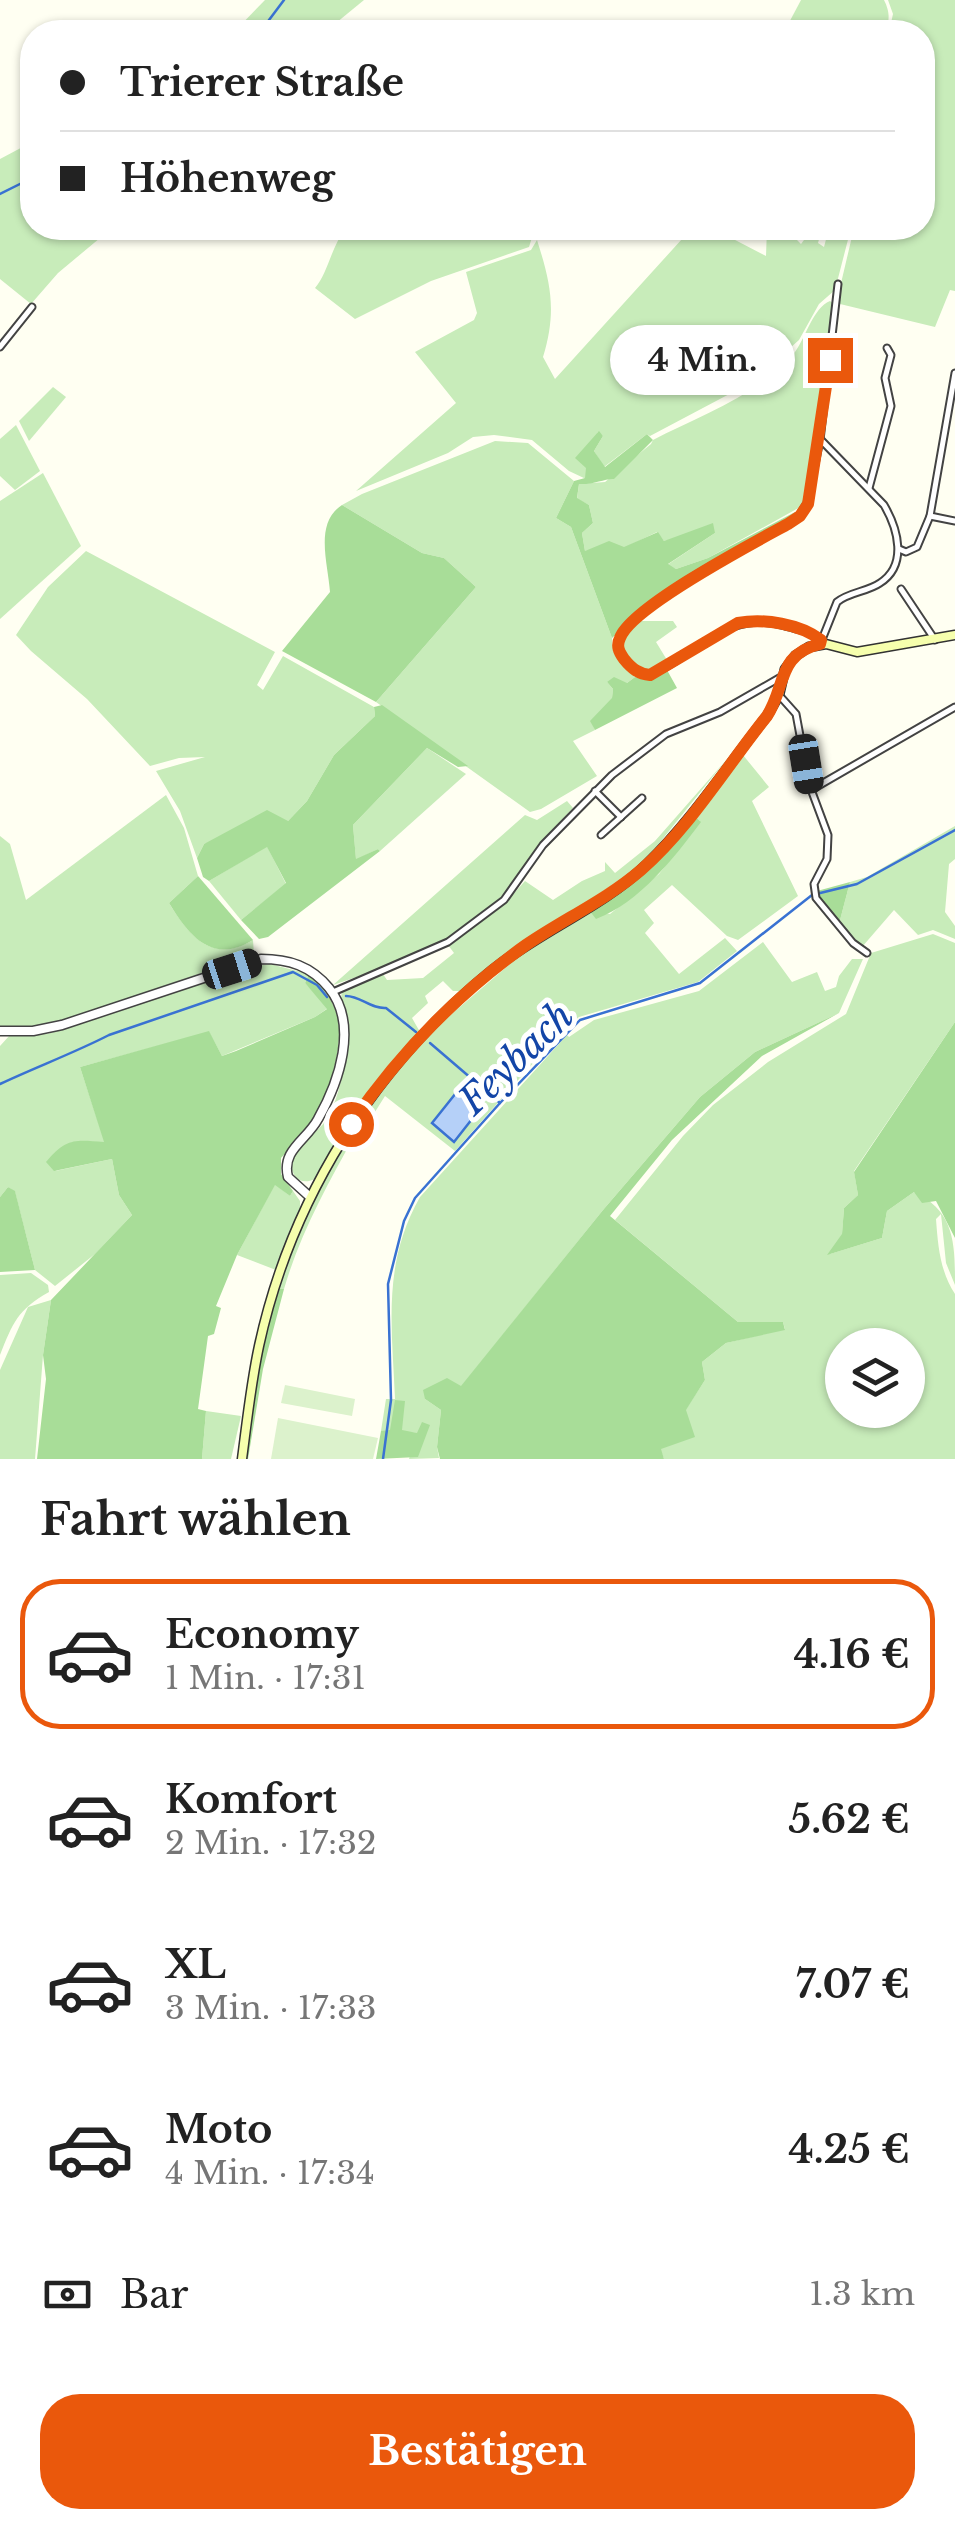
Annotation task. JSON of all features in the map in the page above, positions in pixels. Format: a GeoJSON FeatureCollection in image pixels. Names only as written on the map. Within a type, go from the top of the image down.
{"type":"FeatureCollection","features":[{"type":"Feature","properties":{"kind":"main road"},"geometry":{"type":"LineString","coordinates":[[242,1459],[257,1357],[270,1300],[289,1244],[310,1197],[368,1100],[431,1025],[506,960],[607,896],[645,866],[767,716],[779,695],[781,677],[795,656],[821,642],[850,652],[955,635]]}},
{"type":"Feature","properties":{"kind":"street"},"geometry":{"type":"LineString","coordinates":[[820,440],[869,488],[891,518],[899,549],[893,571],[879,584],[837,602],[821,642],[813,634],[774,623],[738,623],[650,675],[636,671],[618,646],[622,632],[674,590],[800,516],[808,504],[820,440],[838,284]]}},
{"type":"Feature","properties":{"kind":"street"},"geometry":{"type":"LineString","coordinates":[[0,347],[32,307]]}},
{"type":"Feature","properties":{"kind":"street"},"geometry":{"type":"LineString","coordinates":[[888,348],[891,355],[885,379],[891,406]]}},
{"type":"Feature","properties":{"kind":"street"},"geometry":{"type":"LineString","coordinates":[[899,549],[906,552],[917,547],[930,516],[955,374]]}},
{"type":"Feature","properties":{"kind":"street"},"geometry":{"type":"LineString","coordinates":[[869,488],[892,400],[898,395]]}},
{"type":"Feature","properties":{"kind":"street"},"geometry":{"type":"LineString","coordinates":[[930,516],[955,521]]}},
{"type":"Feature","properties":{"kind":"street"},"geometry":{"type":"LineString","coordinates":[[901,588],[935,641]]}},
{"type":"Feature","properties":{"kind":"street"},"geometry":{"type":"LineString","coordinates":[[332,992],[448,942],[504,900],[539,850],[595,790],[666,734],[720,712],[781,677]]}},
{"type":"Feature","properties":{"kind":"street"},"geometry":{"type":"LineString","coordinates":[[779,695],[796,714],[810,790],[823,816],[829,846],[814,884],[816,894],[853,943],[868,953]]}},
{"type":"Feature","properties":{"kind":"street"},"geometry":{"type":"LineString","coordinates":[[810,790],[954,710]]}},
{"type":"Feature","properties":{"kind":"street"},"geometry":{"type":"LineString","coordinates":[[595,790],[620,817]]}},
{"type":"Feature","properties":{"kind":"street"},"geometry":{"type":"LineString","coordinates":[[602,835],[642,798]]}},
{"type":"Feature","properties":{"kind":"street"},"geometry":{"type":"LineString","coordinates":[[0,1031],[33,1031],[62,1025],[261,960],[278,959],[308,968],[332,992],[344,1022],[340,1060],[318,1119],[286,1164],[288,1177],[310,1197]]}},
{"type":"Feature","properties":{"kind":"green space"},"geometry":{"type":"Polygon","coordinates":[[[265,0],[364,0],[340,20],[246,20],[265,0]]]}},
{"type":"Feature","properties":{"kind":"green space"},"geometry":{"type":"Polygon","coordinates":[[[801,0],[884,0],[888,12],[888,20],[790,20],[801,0]]]}},
{"type":"Feature","properties":{"kind":"green space"},"geometry":{"type":"Polygon","coordinates":[[[888,0],[955,0],[955,291],[950,290],[935,327],[840,304],[838,296],[851,240],[935,240],[935,20],[892,20],[888,0]]]}},
{"type":"Feature","properties":{"kind":"green space"},"geometry":{"type":"Polygon","coordinates":[[[20,148],[20,240],[98,240],[58,273],[31,304],[0,279],[0,159],[20,148]]]}},
{"type":"Feature","properties":{"kind":"green space"},"geometry":{"type":"Polygon","coordinates":[[[531,240],[529,247],[431,281],[355,319],[315,288],[337,243],[531,240]]]}},
{"type":"Feature","properties":{"kind":"green space"},"geometry":{"type":"Polygon","coordinates":[[[537,240],[550,298],[550,326],[543,357],[555,379],[681,240],[735,240],[766,256],[767,240],[797,240],[801,244],[804,240],[819,240],[824,247],[826,240],[848,240],[835,290],[819,304],[799,340],[752,382],[650,436],[647,434],[604,467],[594,451],[603,436],[598,432],[586,479],[569,471],[532,440],[494,435],[473,437],[448,453],[356,491],[456,403],[415,352],[474,320],[477,313],[466,272],[531,250],[537,240]]]}},
{"type":"Feature","properties":{"kind":"green space"},"geometry":{"type":"Polygon","coordinates":[[[830,301],[834,304],[831,331],[802,506],[708,558],[676,569],[667,565],[715,533],[664,541],[657,532],[624,548],[585,551],[582,533],[593,523],[589,505],[577,499],[579,484],[605,482],[653,440],[729,403],[765,380],[795,352],[814,316],[830,301]]]}},
{"type":"Feature","properties":{"kind":"green space"},"geometry":{"type":"Polygon","coordinates":[[[53,387],[66,397],[29,441],[19,421],[53,387]]]}},
{"type":"Feature","properties":{"kind":"green space"},"geometry":{"type":"Polygon","coordinates":[[[16,425],[40,471],[15,490],[0,476],[0,439],[16,425]]]}},
{"type":"Feature","properties":{"kind":"green space"},"geometry":{"type":"Polygon","coordinates":[[[599,431],[603,436],[594,451],[605,467],[647,434],[653,440],[614,479],[579,484],[577,498],[589,505],[593,523],[582,533],[585,551],[609,541],[624,547],[658,532],[664,541],[713,523],[715,533],[668,564],[676,569],[708,558],[795,512],[795,516],[654,601],[612,638],[571,527],[556,518],[574,481],[585,478],[586,468],[575,458],[599,431]]]}},
{"type":"Feature","properties":{"kind":"green space"},"geometry":{"type":"Polygon","coordinates":[[[495,441],[528,443],[574,481],[556,518],[571,527],[612,638],[613,651],[635,677],[627,683],[607,682],[613,689],[612,699],[591,721],[595,730],[573,741],[597,776],[530,812],[376,702],[476,587],[444,558],[422,553],[342,505],[495,441]]]}},
{"type":"Feature","properties":{"kind":"green space"},"geometry":{"type":"Polygon","coordinates":[[[43,473],[81,546],[0,619],[0,501],[43,473]]]}},
{"type":"Feature","properties":{"kind":"green space"},"geometry":{"type":"Polygon","coordinates":[[[342,505],[422,553],[444,558],[476,587],[376,702],[282,651],[330,592],[325,533],[333,513],[342,505]]]}},
{"type":"Feature","properties":{"kind":"green space"},"geometry":{"type":"Polygon","coordinates":[[[86,551],[275,652],[257,685],[263,690],[283,656],[374,707],[375,716],[334,755],[307,801],[288,821],[204,844],[197,858],[180,811],[156,771],[205,757],[179,758],[150,766],[87,699],[16,635],[48,587],[86,551]]]}},
{"type":"Feature","properties":{"kind":"green space"},"geometry":{"type":"Polygon","coordinates":[[[640,621],[673,621],[677,627],[656,642],[667,660],[649,672],[639,671],[620,649],[624,635],[640,621]]]}},
{"type":"Feature","properties":{"kind":"green space"},"geometry":{"type":"Polygon","coordinates":[[[667,670],[677,688],[595,730],[590,721],[612,698],[613,689],[607,682],[614,677],[627,683],[635,677],[651,679],[667,670]]]}},
{"type":"Feature","properties":{"kind":"green space"},"geometry":{"type":"Polygon","coordinates":[[[382,705],[468,766],[458,767],[427,748],[353,825],[356,859],[380,851],[268,937],[259,939],[241,920],[286,883],[267,847],[209,881],[203,877],[197,858],[204,844],[267,810],[288,821],[307,801],[334,755],[375,716],[374,707],[382,705]]]}},
{"type":"Feature","properties":{"kind":"green space"},"geometry":{"type":"Polygon","coordinates":[[[427,748],[466,774],[380,851],[356,860],[353,825],[427,748]]]}},
{"type":"Feature","properties":{"kind":"green space"},"geometry":{"type":"Polygon","coordinates":[[[743,755],[769,787],[752,801],[798,896],[738,940],[727,936],[672,885],[644,910],[654,923],[645,933],[679,974],[725,938],[737,951],[698,982],[579,1017],[560,1033],[455,1151],[385,1096],[363,1131],[355,1135],[306,1229],[284,1289],[278,1288],[313,1197],[334,1159],[384,1087],[433,1030],[532,945],[589,910],[610,914],[659,874],[743,755]]]}},
{"type":"Feature","properties":{"kind":"green space"},"geometry":{"type":"Polygon","coordinates":[[[727,759],[640,867],[528,940],[462,991],[453,991],[443,981],[425,996],[428,1003],[412,1018],[420,1032],[364,1100],[315,1179],[297,1178],[292,1167],[294,1154],[326,1120],[340,1084],[346,1052],[342,991],[383,974],[387,980],[423,978],[454,953],[448,945],[507,901],[525,881],[553,900],[605,871],[605,862],[615,873],[655,841],[727,759]]]}},
{"type":"Feature","properties":{"kind":"green space"},"geometry":{"type":"Polygon","coordinates":[[[166,795],[184,828],[198,876],[169,903],[185,926],[204,943],[226,949],[253,940],[254,955],[62,1021],[33,1027],[0,1026],[0,836],[10,844],[26,900],[166,795]]]}},
{"type":"Feature","properties":{"kind":"green space"},"geometry":{"type":"Polygon","coordinates":[[[567,801],[573,808],[541,842],[503,897],[446,940],[395,964],[333,985],[525,815],[537,820],[567,801]]]}},
{"type":"Feature","properties":{"kind":"green space"},"geometry":{"type":"Polygon","coordinates":[[[696,817],[701,822],[654,878],[627,902],[596,919],[589,910],[647,869],[696,817]]]}},
{"type":"Feature","properties":{"kind":"green space"},"geometry":{"type":"Polygon","coordinates":[[[955,826],[955,859],[949,864],[945,912],[955,926],[955,939],[933,930],[918,935],[894,910],[862,947],[839,924],[850,882],[867,877],[955,826]]]}},
{"type":"Feature","properties":{"kind":"green space"},"geometry":{"type":"Polygon","coordinates":[[[267,846],[286,884],[241,920],[209,881],[267,846]]]}},
{"type":"Feature","properties":{"kind":"green space"},"geometry":{"type":"Polygon","coordinates":[[[198,876],[253,940],[238,947],[214,948],[185,926],[169,903],[198,876]]]}},
{"type":"Feature","properties":{"kind":"green space"},"geometry":{"type":"Polygon","coordinates":[[[850,882],[839,924],[817,891],[850,882]]]}},
{"type":"Feature","properties":{"kind":"green space"},"geometry":{"type":"Polygon","coordinates":[[[933,934],[955,943],[955,1022],[854,1171],[858,1195],[844,1208],[842,1235],[830,1254],[882,1238],[887,1211],[914,1192],[928,1200],[938,1209],[945,1219],[953,1243],[955,1285],[946,1263],[941,1214],[936,1219],[943,1267],[955,1294],[955,1459],[664,1459],[660,1449],[705,1380],[702,1362],[726,1343],[785,1329],[783,1322],[738,1322],[615,1220],[713,1105],[768,1062],[846,1014],[871,953],[933,934]]]}},
{"type":"Feature","properties":{"kind":"green space"},"geometry":{"type":"Polygon","coordinates":[[[763,942],[792,982],[817,972],[825,991],[836,987],[852,959],[863,959],[839,1013],[755,1052],[700,1097],[461,1387],[425,1399],[441,1410],[439,1458],[409,1459],[417,1433],[381,1431],[386,1399],[395,1399],[395,1271],[408,1222],[420,1197],[567,1035],[594,1020],[699,991],[763,942]]]}},
{"type":"Feature","properties":{"kind":"green space"},"geometry":{"type":"Polygon","coordinates":[[[270,964],[309,974],[305,983],[328,1008],[222,1056],[209,1032],[80,1067],[105,1143],[55,1171],[112,1159],[119,1195],[132,1215],[95,1254],[55,1286],[35,1270],[15,1192],[8,1187],[0,1197],[0,1046],[10,1035],[47,1034],[250,967],[270,964]]]}},
{"type":"Feature","properties":{"kind":"green space"},"geometry":{"type":"Polygon","coordinates":[[[309,974],[327,994],[336,1012],[336,1058],[329,1087],[313,1123],[281,1158],[281,1174],[293,1191],[290,1196],[275,1185],[237,1255],[216,1306],[221,1308],[214,1334],[208,1336],[198,1409],[206,1411],[202,1459],[37,1459],[46,1379],[43,1355],[51,1300],[132,1215],[119,1195],[112,1159],[54,1171],[46,1162],[72,1142],[104,1142],[80,1067],[209,1031],[222,1056],[236,1051],[327,1009],[305,983],[309,974]]]}},
{"type":"Feature","properties":{"kind":"green space"},"geometry":{"type":"Polygon","coordinates":[[[839,1013],[762,1056],[672,1140],[610,1216],[738,1322],[783,1322],[785,1330],[726,1343],[702,1362],[705,1380],[686,1410],[695,1437],[661,1449],[664,1459],[440,1459],[437,1447],[441,1410],[425,1399],[423,1390],[447,1378],[461,1386],[700,1097],[755,1052],[839,1013]]]}},
{"type":"Feature","properties":{"kind":"green space"},"geometry":{"type":"Polygon","coordinates":[[[955,1022],[955,1238],[936,1201],[922,1203],[914,1192],[887,1211],[882,1238],[827,1255],[842,1234],[844,1208],[858,1195],[854,1172],[955,1022]]]}},
{"type":"Feature","properties":{"kind":"green space"},"geometry":{"type":"Polygon","coordinates":[[[275,1184],[290,1196],[293,1191],[300,1201],[300,1211],[276,1270],[237,1255],[275,1184]]]}},
{"type":"Feature","properties":{"kind":"green space"},"geometry":{"type":"Polygon","coordinates":[[[8,1187],[15,1191],[35,1270],[0,1272],[0,1197],[8,1187]]]}},
{"type":"Feature","properties":{"kind":"green space"},"geometry":{"type":"Polygon","coordinates":[[[31,1273],[48,1285],[49,1292],[17,1318],[0,1355],[0,1275],[31,1273]]]}},
{"type":"Feature","properties":{"kind":"green space"},"geometry":{"type":"Polygon","coordinates":[[[278,1288],[284,1289],[263,1369],[248,1459],[244,1459],[256,1371],[278,1288]]]}},
{"type":"Feature","properties":{"kind":"green space"},"geometry":{"type":"Polygon","coordinates":[[[51,1300],[35,1459],[0,1459],[0,1370],[28,1307],[51,1300]]]}},
{"type":"Feature","properties":{"kind":"green space"},"geometry":{"type":"Polygon","coordinates":[[[285,1385],[355,1399],[352,1416],[281,1403],[285,1385]]]}},
{"type":"Feature","properties":{"kind":"green space"},"geometry":{"type":"Polygon","coordinates":[[[395,1400],[405,1401],[402,1430],[417,1433],[422,1422],[430,1425],[418,1457],[376,1459],[381,1431],[390,1430],[395,1400]]]}},
{"type":"Feature","properties":{"kind":"green space"},"geometry":{"type":"Polygon","coordinates":[[[206,1411],[241,1416],[231,1459],[202,1459],[206,1411]]]}},
{"type":"Feature","properties":{"kind":"green space"},"geometry":{"type":"Polygon","coordinates":[[[278,1418],[378,1438],[373,1459],[271,1459],[278,1418]]]}},
{"type":"Feature","properties":{"kind":"water"},"geometry":{"type":"Polygon","coordinates":[[[460,1088],[483,1105],[454,1142],[432,1123],[460,1088]]]}},
{"type":"Feature","properties":{"kind":"waterway"},"geometry":{"type":"LineString","coordinates":[[269,20],[284,0]]}},
{"type":"Feature","properties":{"kind":"waterway"},"geometry":{"type":"LineString","coordinates":[[0,194],[20,184]]}},
{"type":"Feature","properties":{"kind":"waterway","name":"Feybach"},"geometry":{"type":"LineString","coordinates":[[383,1459],[391,1400],[388,1284],[404,1221],[415,1198],[500,1103],[580,1020],[700,983],[812,895],[857,884],[955,830]]}},
{"type":"Feature","properties":{"kind":"waterway"},"geometry":{"type":"LineString","coordinates":[[0,1084],[109,1035],[293,972],[317,985],[327,997]]}},
{"type":"Feature","properties":{"kind":"waterway"},"geometry":{"type":"LineString","coordinates":[[346,996],[386,1008],[416,1032]]}},
{"type":"Feature","properties":{"kind":"waterway"},"geometry":{"type":"LineString","coordinates":[[430,1043],[500,1103]]}},
{"type":"Feature","properties":{"kind":"route"},"geometry":{"type":"LineString","coordinates":[[351,1124],[431,1025],[494,968],[607,896],[645,866],[767,716],[779,695],[781,677],[789,662],[820,644],[821,640],[812,634],[766,621],[748,621],[738,623],[650,675],[640,674],[618,650],[622,632],[644,612],[803,512],[808,504],[820,440],[830,360]]}}]}
